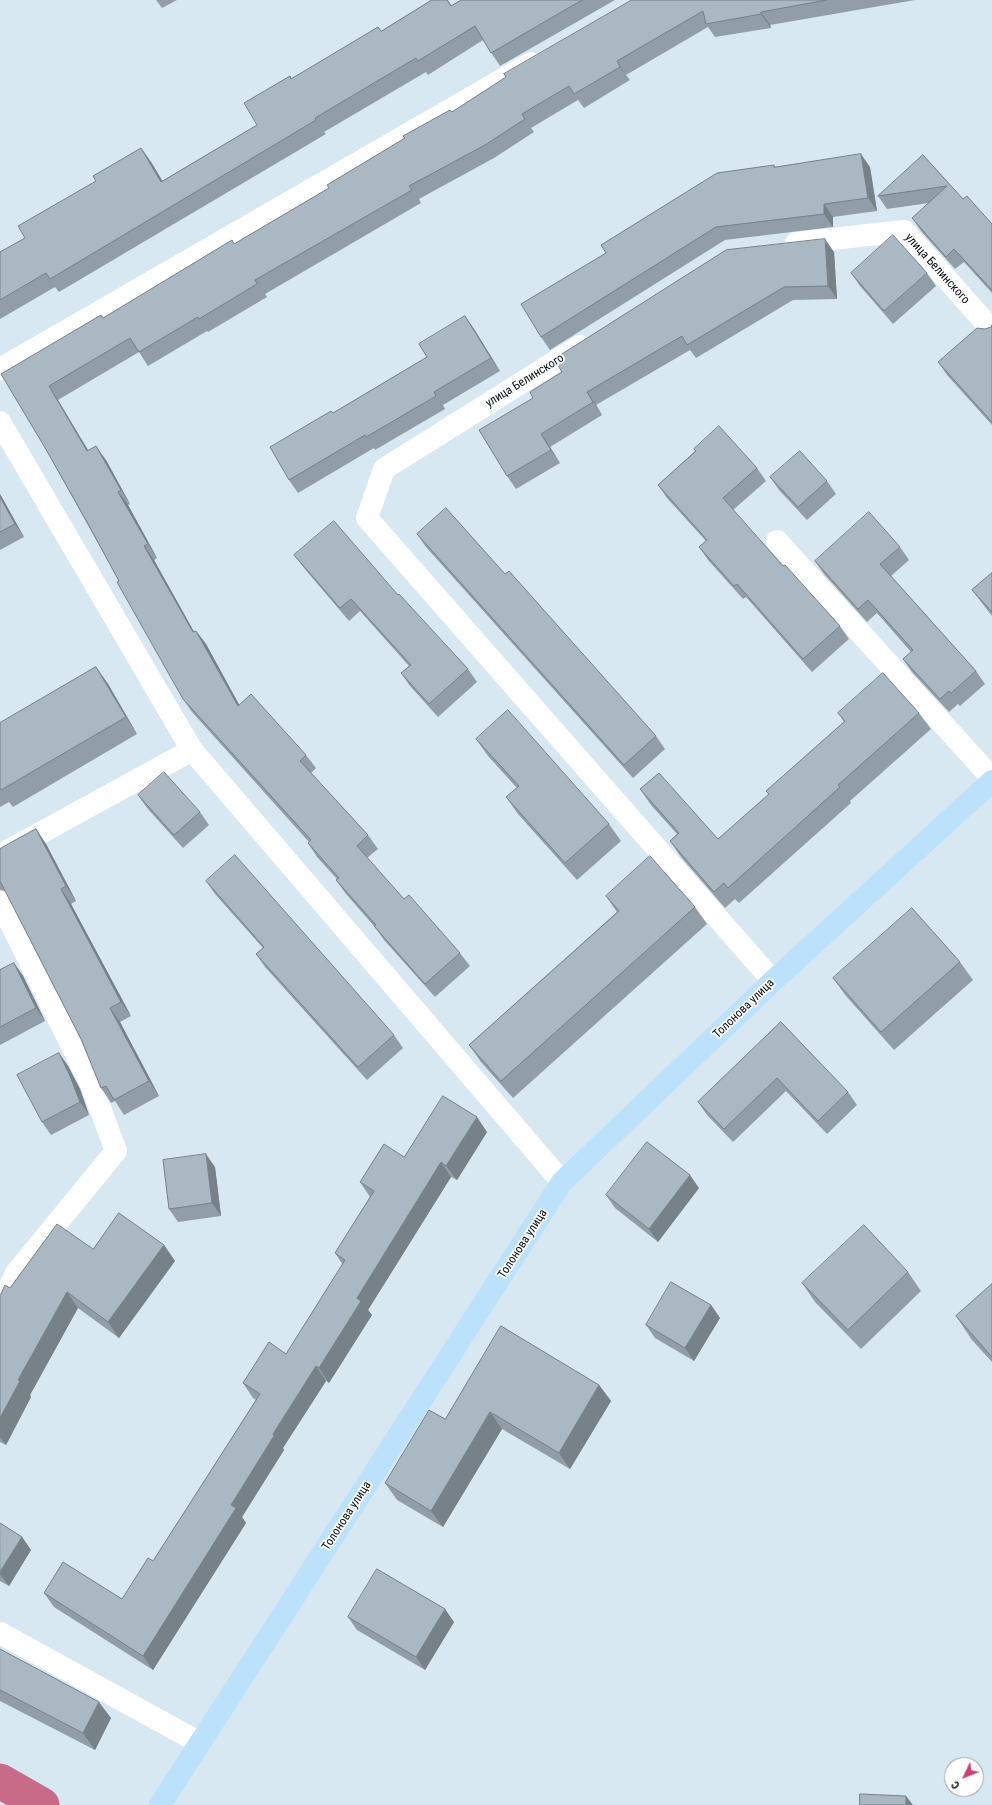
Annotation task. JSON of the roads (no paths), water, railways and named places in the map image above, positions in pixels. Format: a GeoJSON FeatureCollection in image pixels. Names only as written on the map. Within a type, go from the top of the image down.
{"type":"FeatureCollection","features":[{"type":"Feature","properties":{"kind":"main road","name":"Толонова улица"},"geometry":{"type":"LineString","coordinates":[[162,1802],[562,1182],[773,981],[992,780]]}},
{"type":"Feature","properties":{"kind":"street"},"geometry":{"type":"LineString","coordinates":[[0,369],[550,52]]}},
{"type":"Feature","properties":{"kind":"street","name":"улица Белинского"},"geometry":{"type":"LineString","coordinates":[[778,245],[904,231],[992,330]]}},
{"type":"Feature","properties":{"kind":"street","name":"улица Белинского"},"geometry":{"type":"LineString","coordinates":[[598,335],[384,469],[367,518],[773,981]]}},
{"type":"Feature","properties":{"kind":"street"},"geometry":{"type":"LineString","coordinates":[[0,422],[192,750],[562,1182]]}},
{"type":"Feature","properties":{"kind":"street"},"geometry":{"type":"LineString","coordinates":[[777,541],[992,780]]}},
{"type":"Feature","properties":{"kind":"street"},"geometry":{"type":"LineString","coordinates":[[0,855],[192,750]]}},
{"type":"Feature","properties":{"kind":"street"},"geometry":{"type":"LineString","coordinates":[[0,902],[91,1084],[116,1151],[16,1272],[0,1307]]}},
{"type":"Feature","properties":{"kind":"street"},"geometry":{"type":"LineString","coordinates":[[0,1633],[200,1743]]}},
{"type":"Feature","properties":{"kind":"waterway"},"geometry":{"type":"LineString","coordinates":[[0,1781],[42,1805]]}}]}
